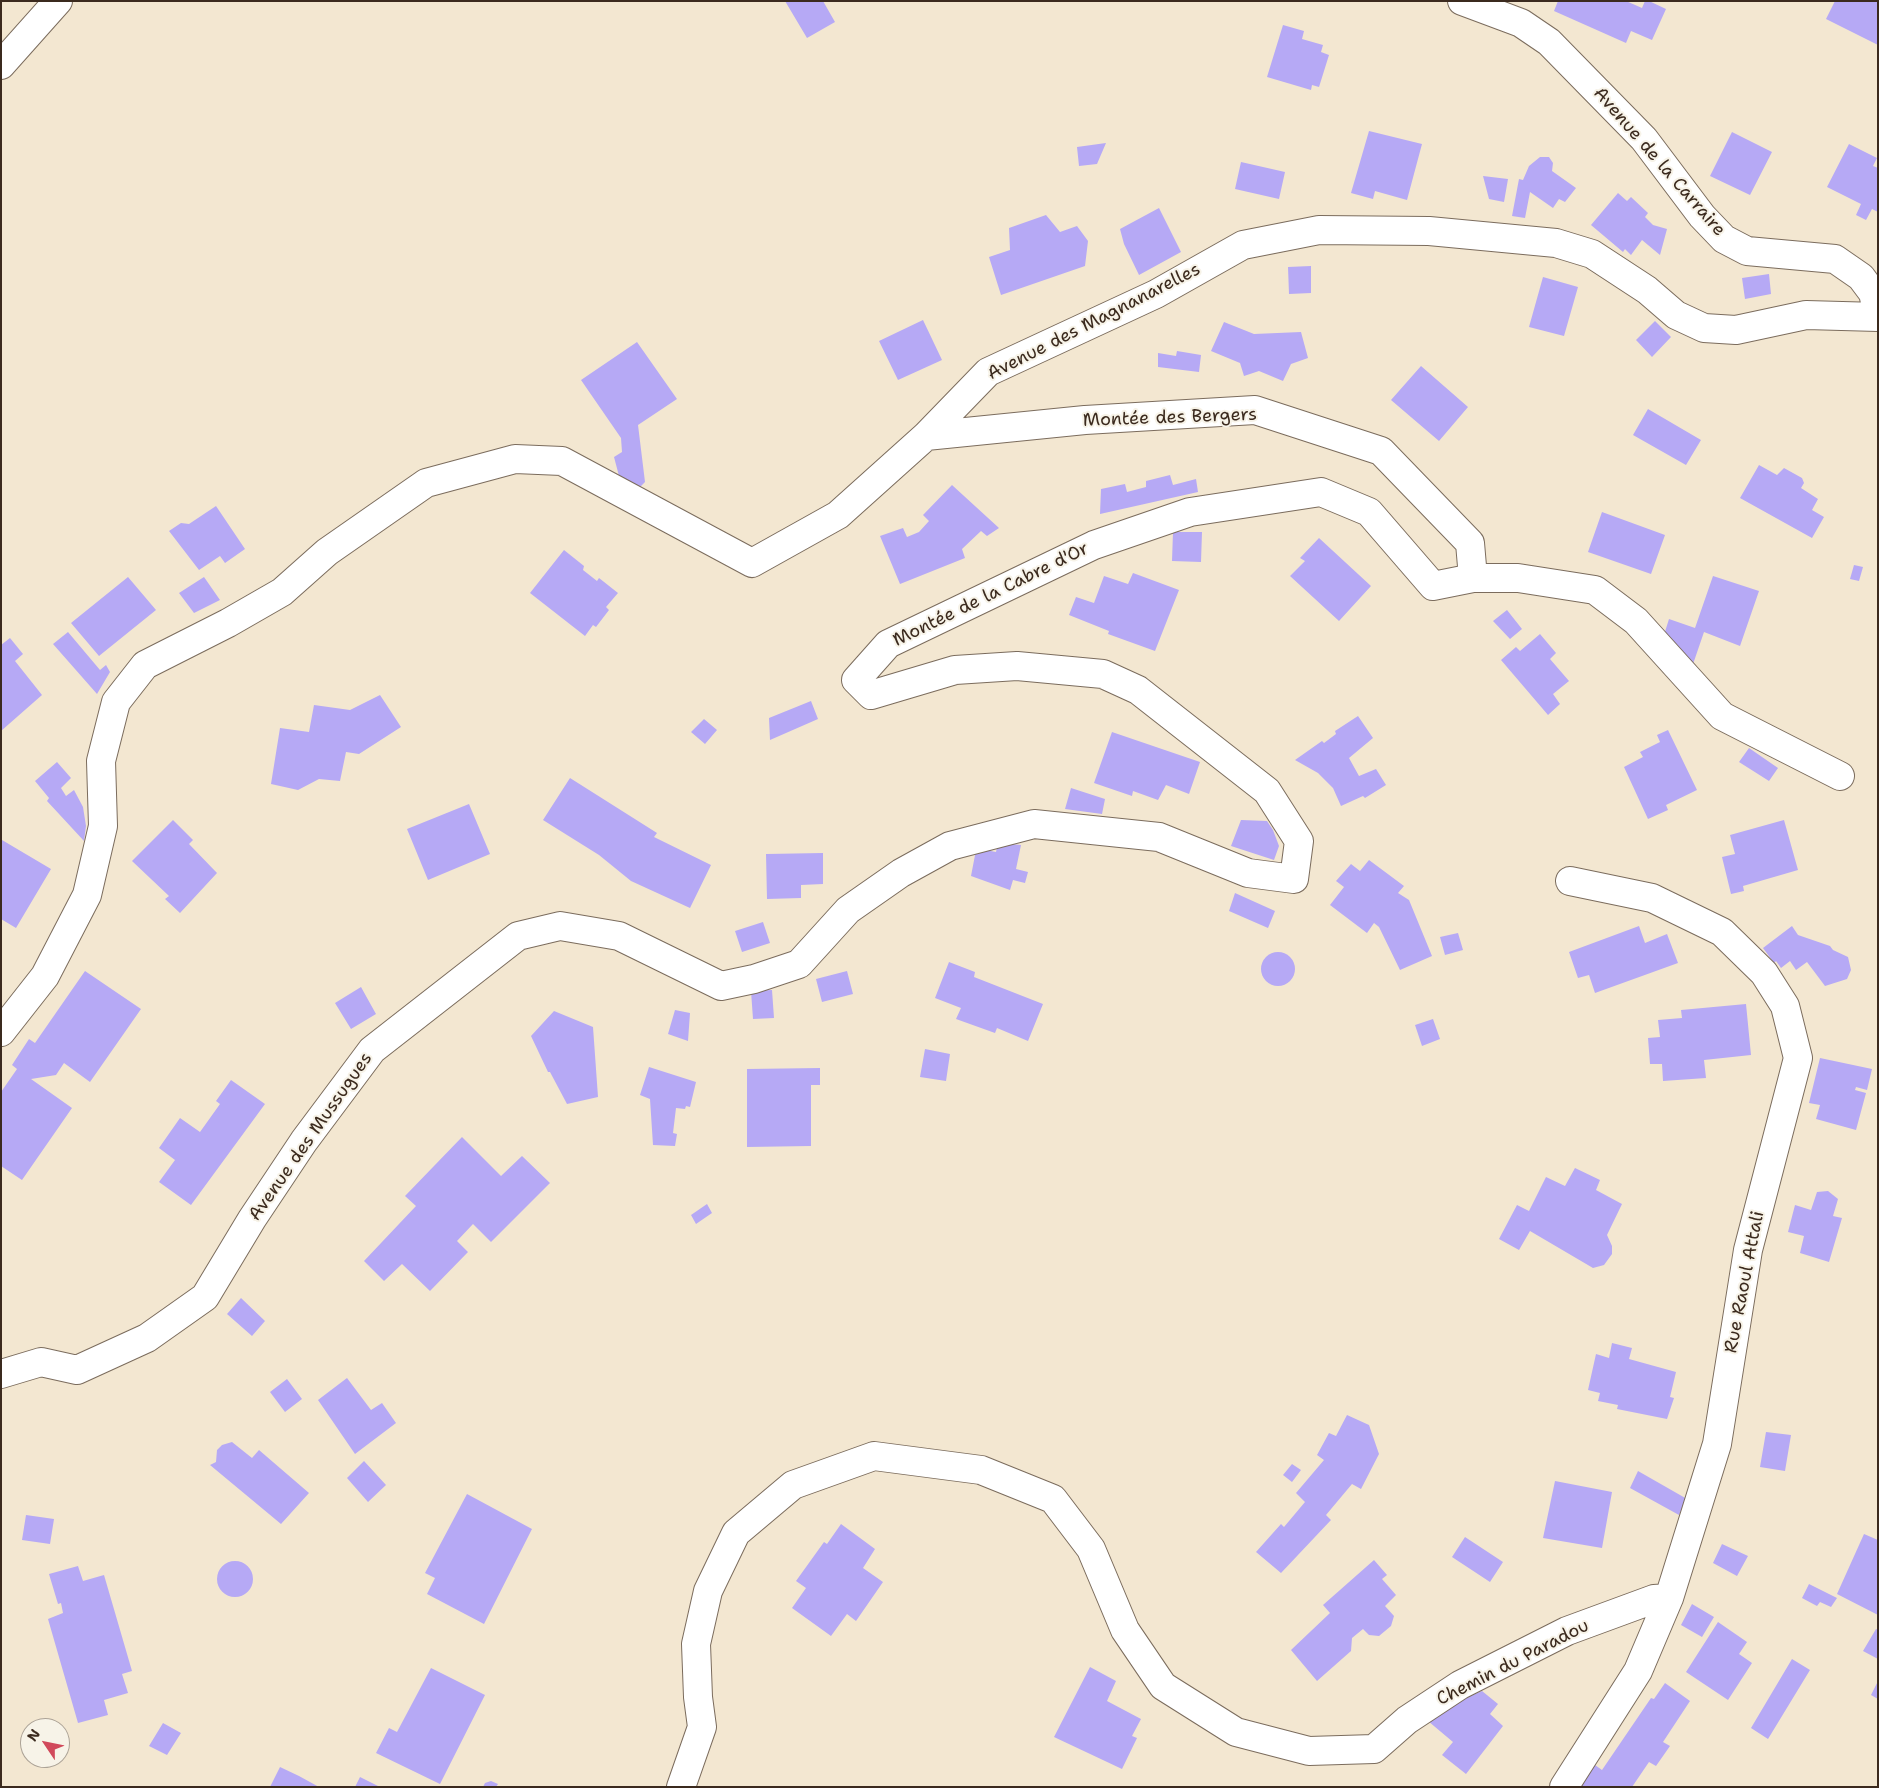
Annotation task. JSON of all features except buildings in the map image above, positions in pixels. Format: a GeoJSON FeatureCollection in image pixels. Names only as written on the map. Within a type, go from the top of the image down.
{"type":"FeatureCollection","features":[{"type":"Feature","properties":{"kind":"street"},"geometry":{"type":"LineString","coordinates":[[1,65],[58,1]]}},
{"type":"Feature","properties":{"kind":"street","name":"Avenue de la Carraire"},"geometry":{"type":"LineString","coordinates":[[1462,1],[1521,23],[1550,42],[1644,139],[1702,216],[1724,239],[1747,251],[1835,259],[1861,277],[1873,292],[1878,316]]}},
{"type":"Feature","properties":{"kind":"street","name":"Avenue des Magnanarelles"},"geometry":{"type":"LineString","coordinates":[[1,1032],[45,976],[88,895],[103,826],[101,761],[116,702],[145,665],[228,623],[282,592],[327,552],[426,483],[515,459],[562,461],[752,563],[838,514],[926,436],[988,372],[1156,294],[1243,245],[1319,230],[1429,231],[1556,243],[1592,254],[1648,290],[1676,315],[1704,328],[1736,330],[1806,315],[1878,316]]}},
{"type":"Feature","properties":{"kind":"street","name":"Montée des Bergers"},"geometry":{"type":"LineString","coordinates":[[926,436],[1085,420],[1255,410],[1381,451],[1470,544],[1473,578]]}},
{"type":"Feature","properties":{"kind":"street","name":"Montée de la Cabre d'Or"},"geometry":{"type":"LineString","coordinates":[[1294,878],[1299,841],[1267,792],[1138,690],[1103,674],[1018,666],[955,670],[871,694],[856,680],[888,644],[1094,545],[1190,512],[1321,492],[1369,512],[1433,586],[1473,578]]}},
{"type":"Feature","properties":{"kind":"street"},"geometry":{"type":"LineString","coordinates":[[1473,578],[1518,578],[1595,590],[1636,621],[1722,716],[1840,776]]}},
{"type":"Feature","properties":{"kind":"street","name":"Avenue des Mussugues"},"geometry":{"type":"LineString","coordinates":[[1,1374],[41,1362],[77,1370],[147,1338],[205,1297],[252,1219],[304,1141],[372,1050],[518,936],[560,926],[619,936],[721,986],[754,979],[799,964],[848,910],[909,868],[950,846],[1034,824],[1159,837],[1248,874],[1294,878]]}},
{"type":"Feature","properties":{"kind":"street","name":"Rue Raoul Attali"},"geometry":{"type":"LineString","coordinates":[[1564,1787],[1638,1671],[1669,1598],[1717,1444],[1748,1250],[1798,1058],[1784,1006],[1764,973],[1722,932],[1652,898],[1570,881]]}},
{"type":"Feature","properties":{"kind":"street","name":"Chemin du Paradou"},"geometry":{"type":"LineString","coordinates":[[681,1787],[702,1727],[698,1697],[696,1644],[708,1591],[736,1533],[793,1485],[874,1456],[981,1470],[1053,1500],[1091,1549],[1125,1630],[1164,1686],[1236,1732],[1309,1751],[1374,1749],[1407,1720],[1460,1686],[1567,1631],[1654,1599],[1669,1598]]}}]}
